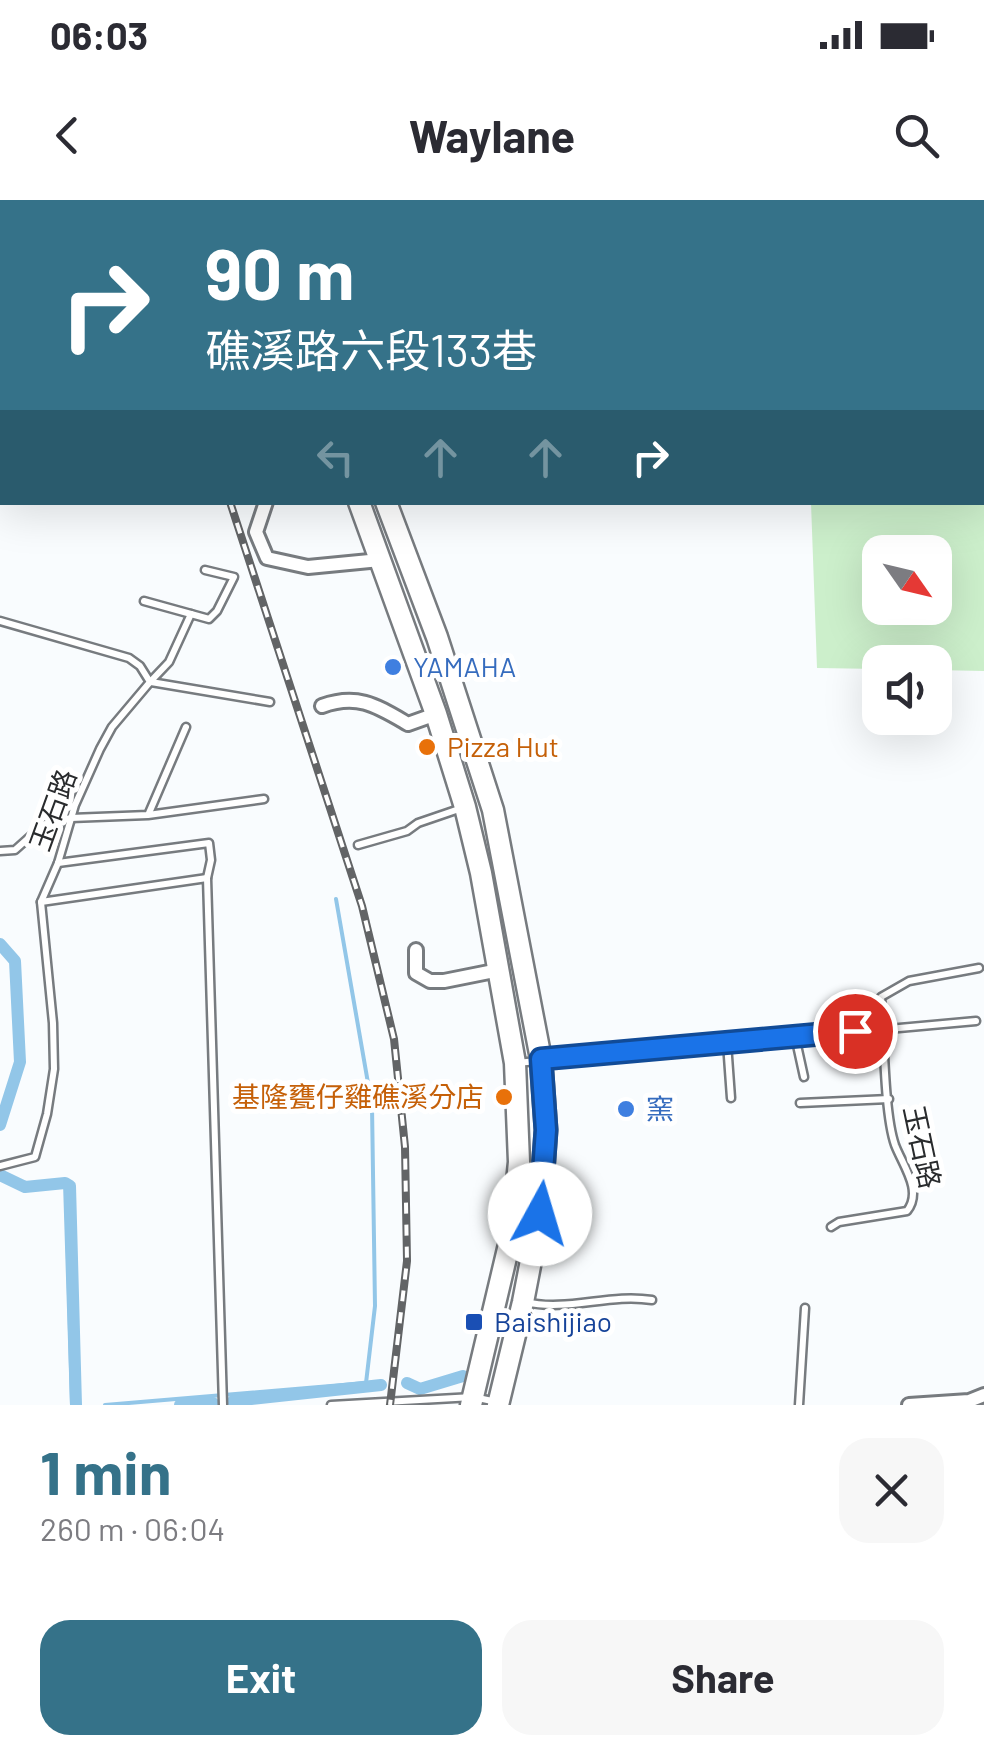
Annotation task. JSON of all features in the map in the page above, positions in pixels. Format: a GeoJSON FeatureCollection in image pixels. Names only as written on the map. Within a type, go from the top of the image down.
{"type":"FeatureCollection","features":[{"type":"Feature","properties":{"kind":"main road"},"geometry":{"type":"LineString","coordinates":[[360,505],[436,714],[465,807],[515,1064],[520,1162],[512,1232],[472,1401]]}},
{"type":"Feature","properties":{"kind":"main road"},"geometry":{"type":"LineString","coordinates":[[387,505],[437,636],[493,810],[541,1059],[545,1169],[522,1309],[498,1404]]}},
{"type":"Feature","properties":{"kind":"street"},"geometry":{"type":"LineString","coordinates":[[265,505],[256,532],[267,558],[308,567],[380,560]]}},
{"type":"Feature","properties":{"kind":"street"},"geometry":{"type":"LineString","coordinates":[[322,706],[340,700],[371,703],[408,724],[436,714]]}},
{"type":"Feature","properties":{"kind":"street"},"geometry":{"type":"LineString","coordinates":[[416,950],[416,973],[430,981],[499,970]]}},
{"type":"Feature","properties":{"kind":"street"},"geometry":{"type":"LineString","coordinates":[[909,1405],[969,1401],[984,1395]]}},
{"type":"Feature","properties":{"kind":"lane"},"geometry":{"type":"LineString","coordinates":[[144,601],[209,619],[217,612],[234,578],[205,570]]}},
{"type":"Feature","properties":{"kind":"lane","name":"玉石路"},"geometry":{"type":"LineString","coordinates":[[0,1166],[35,1156],[49,1099],[54,1069],[53,1023],[41,902],[58,863],[70,818],[112,727],[169,662],[192,614]]}},
{"type":"Feature","properties":{"kind":"lane"},"geometry":{"type":"LineString","coordinates":[[0,621],[129,658],[150,682],[270,702]]}},
{"type":"Feature","properties":{"kind":"lane"},"geometry":{"type":"LineString","coordinates":[[148,814],[186,727]]}},
{"type":"Feature","properties":{"kind":"lane"},"geometry":{"type":"LineString","coordinates":[[0,852],[15,850],[43,825],[70,818],[148,814],[264,799]]}},
{"type":"Feature","properties":{"kind":"lane"},"geometry":{"type":"LineString","coordinates":[[358,845],[407,831],[418,823],[465,807]]}},
{"type":"Feature","properties":{"kind":"lane"},"geometry":{"type":"LineString","coordinates":[[58,863],[209,842],[223,1405]]}},
{"type":"Feature","properties":{"kind":"lane"},"geometry":{"type":"LineString","coordinates":[[41,902],[207,878]]}},
{"type":"Feature","properties":{"kind":"lane","name":"玉石路"},"geometry":{"type":"LineString","coordinates":[[831,1227],[840,1222],[907,1211],[912,1204],[914,1193],[894,1142],[881,997],[886,991],[932,975],[980,968]]}},
{"type":"Feature","properties":{"kind":"lane"},"geometry":{"type":"LineString","coordinates":[[515,1064],[976,1021]]}},
{"type":"Feature","properties":{"kind":"lane"},"geometry":{"type":"LineString","coordinates":[[795,1036],[804,1076]]}},
{"type":"Feature","properties":{"kind":"lane"},"geometry":{"type":"LineString","coordinates":[[728,1043],[730,1098]]}},
{"type":"Feature","properties":{"kind":"lane"},"geometry":{"type":"LineString","coordinates":[[800,1103],[889,1100]]}},
{"type":"Feature","properties":{"kind":"lane"},"geometry":{"type":"LineString","coordinates":[[522,1309],[631,1297],[652,1300]]}},
{"type":"Feature","properties":{"kind":"lane"},"geometry":{"type":"LineString","coordinates":[[799,1405],[805,1308]]}},
{"type":"Feature","properties":{"kind":"lane"},"geometry":{"type":"LineString","coordinates":[[331,1405],[472,1401],[498,1404]]}},
{"type":"Feature","properties":{"kind":"green space"},"geometry":{"type":"Polygon","coordinates":[[[811,505],[984,505],[984,671],[952,670],[952,645],[862,645],[862,669],[817,668],[811,505]]]}},
{"type":"Feature","properties":{"kind":"waterway"},"geometry":{"type":"LineString","coordinates":[[336,899],[372,1106],[375,1306],[366,1383]]}},
{"type":"Feature","properties":{"kind":"waterway"},"geometry":{"type":"LineString","coordinates":[[0,944],[15,961],[20,1062],[0,1125]]}},
{"type":"Feature","properties":{"kind":"waterway"},"geometry":{"type":"LineString","coordinates":[[0,1175],[25,1187],[65,1183],[70,1186],[76,1405]]}},
{"type":"Feature","properties":{"kind":"waterway"},"geometry":{"type":"LineString","coordinates":[[65,1183],[72,1405]]}},
{"type":"Feature","properties":{"kind":"waterway"},"geometry":{"type":"LineString","coordinates":[[407,1383],[420,1389],[463,1376]]}},
{"type":"Feature","properties":{"kind":"waterway"},"geometry":{"type":"LineString","coordinates":[[105,1405],[366,1383],[368,1387]]}},
{"type":"Feature","properties":{"kind":"waterway"},"geometry":{"type":"LineString","coordinates":[[233,1401],[381,1385]]}},
{"type":"Feature","properties":{"kind":"waterway"},"geometry":{"type":"LineString","coordinates":[[180,1405],[213,1403]]}},
{"type":"Feature","properties":{"kind":"railway"},"geometry":{"type":"LineString","coordinates":[[231,505],[362,906],[394,1039],[405,1147],[407,1261],[390,1405]]}},
{"type":"Feature","properties":{"kind":"place","name":"YAMAHA"},"geometry":{"type":"Point","coordinates":[393,667]}},
{"type":"Feature","properties":{"kind":"place","name":"Pizza Hut"},"geometry":{"type":"Point","coordinates":[427,747]}},
{"type":"Feature","properties":{"kind":"place","name":"基隆甕仔雞礁溪分店"},"geometry":{"type":"Point","coordinates":[504,1097]}},
{"type":"Feature","properties":{"kind":"place","name":"窯"},"geometry":{"type":"Point","coordinates":[626,1109]}},
{"type":"Feature","properties":{"kind":"place","name":"Baishijiao"},"geometry":{"type":"Point","coordinates":[474,1322]}},
{"type":"Feature","properties":{"kind":"route"},"geometry":{"type":"LineString","coordinates":[[540,1214],[546,1130],[541,1059],[855,1031]]}}]}
